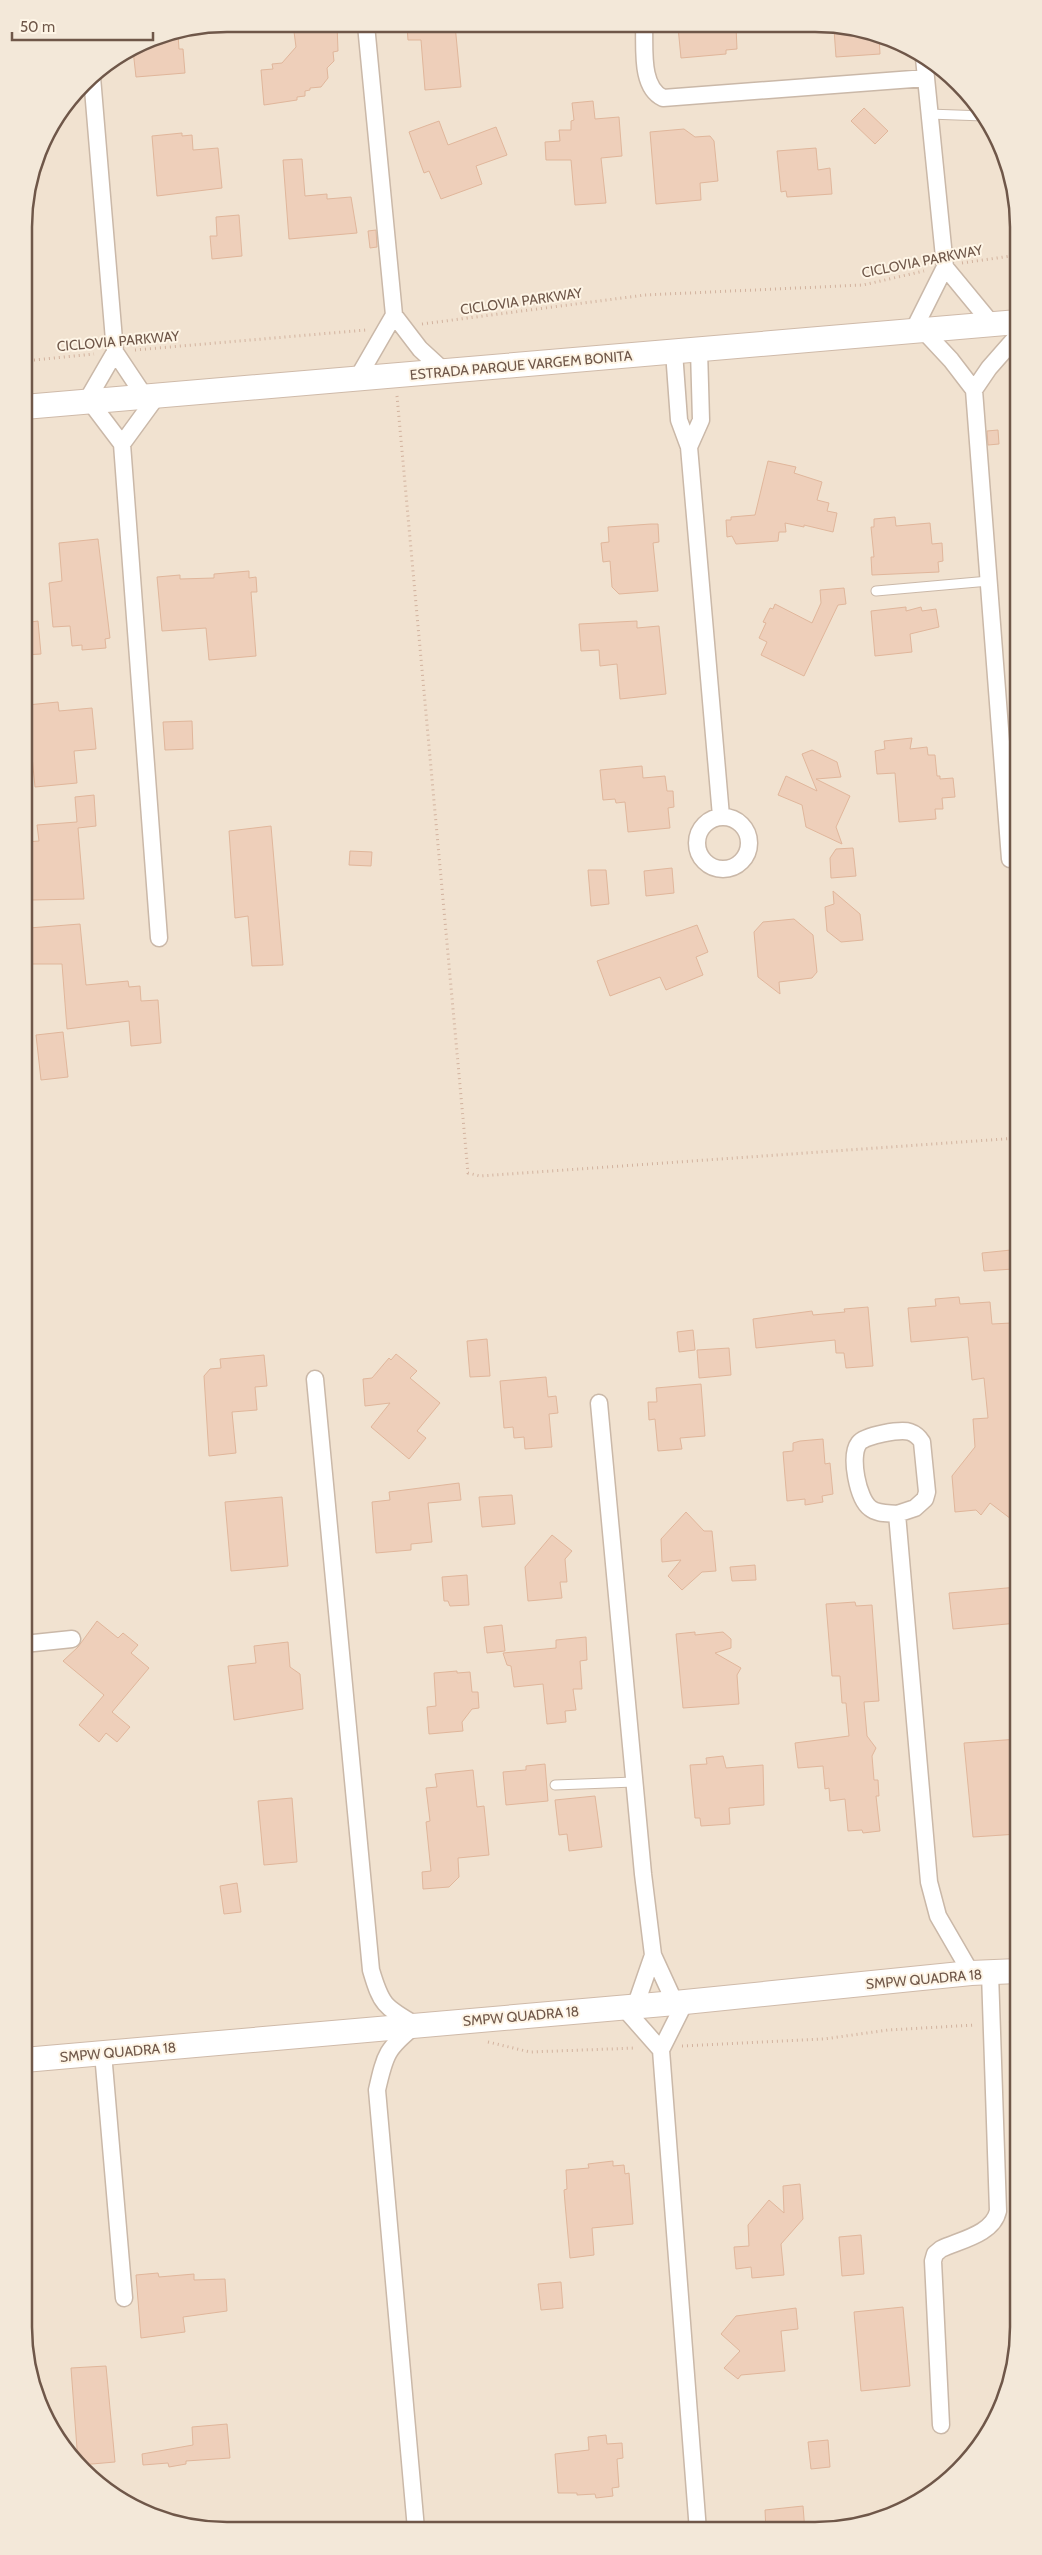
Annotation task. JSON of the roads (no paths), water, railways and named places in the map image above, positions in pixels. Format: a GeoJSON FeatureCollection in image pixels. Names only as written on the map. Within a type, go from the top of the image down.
{"type":"FeatureCollection","features":[{"type":"Feature","properties":{"kind":"main road","name":"ESTRADA PARQUE VARGEM BONITA"},"geometry":{"type":"LineString","coordinates":[[32,406],[1010,323]]}},
{"type":"Feature","properties":{"kind":"main road","name":"SMPW QUADRA 18"},"geometry":{"type":"LineString","coordinates":[[32,2059],[416,2024],[680,2003],[1010,1971]]}},
{"type":"Feature","properties":{"kind":"street"},"geometry":{"type":"LineString","coordinates":[[357,379],[393,323],[367,32]]}},
{"type":"Feature","properties":{"kind":"street"},"geometry":{"type":"LineString","coordinates":[[644,32],[648,81],[654,92],[663,98],[926,78]]}},
{"type":"Feature","properties":{"kind":"street"},"geometry":{"type":"LineString","coordinates":[[925,66],[945,266],[918,330],[951,360],[974,390],[1010,859]]}},
{"type":"Feature","properties":{"kind":"street"},"geometry":{"type":"LineString","coordinates":[[93,87],[115,352],[88,402],[122,444],[159,938]]}},
{"type":"Feature","properties":{"kind":"street"},"geometry":{"type":"LineString","coordinates":[[945,266],[992,324]]}},
{"type":"Feature","properties":{"kind":"street"},"geometry":{"type":"LineString","coordinates":[[393,323],[444,371]]}},
{"type":"Feature","properties":{"kind":"street"},"geometry":{"type":"LineString","coordinates":[[974,390],[989,368],[1010,344]]}},
{"type":"Feature","properties":{"kind":"street"},"geometry":{"type":"LineString","coordinates":[[689,447],[701,420],[699,350]]}},
{"type":"Feature","properties":{"kind":"street"},"geometry":{"type":"LineString","coordinates":[[115,352],[151,397],[122,444]]}},
{"type":"Feature","properties":{"kind":"street"},"geometry":{"type":"LineString","coordinates":[[674,352],[679,420],[689,447],[721,816]]}},
{"type":"Feature","properties":{"kind":"street"},"geometry":{"type":"LineString","coordinates":[[315,1379],[371,1970],[379,1996],[390,2010],[416,2024],[396,2041],[384,2058],[377,2090],[415,2522]]}},
{"type":"Feature","properties":{"kind":"street"},"geometry":{"type":"LineString","coordinates":[[599,1403],[634,1782],[653,1955],[680,2003],[660,2048],[697,2522]]}},
{"type":"Feature","properties":{"kind":"street"},"geometry":{"type":"LineString","coordinates":[[906,1431],[918,1436],[922,1442],[927,1492],[920,1505],[897,1514],[875,1511],[864,1501],[858,1488],[855,1453],[859,1443],[868,1436],[906,1431]]}},
{"type":"Feature","properties":{"kind":"street"},"geometry":{"type":"LineString","coordinates":[[897,1514],[929,1882],[938,1916],[980,1973],[992,2024],[998,2211],[996,2218],[990,2226],[940,2249],[935,2254],[933,2262],[942,2424]]}},
{"type":"Feature","properties":{"kind":"street"},"geometry":{"type":"LineString","coordinates":[[32,1643],[72,1639]]}},
{"type":"Feature","properties":{"kind":"street"},"geometry":{"type":"LineString","coordinates":[[653,1955],[630,2007],[660,2048]]}},
{"type":"Feature","properties":{"kind":"street"},"geometry":{"type":"LineString","coordinates":[[103,2053],[124,2298]]}},
{"type":"Feature","properties":{"kind":"lane"},"geometry":{"type":"LineString","coordinates":[[929,114],[974,116]]}},
{"type":"Feature","properties":{"kind":"lane"},"geometry":{"type":"LineString","coordinates":[[876,591],[989,581]]}},
{"type":"Feature","properties":{"kind":"lane"},"geometry":{"type":"LineString","coordinates":[[555,1786],[634,1782]]}}]}
